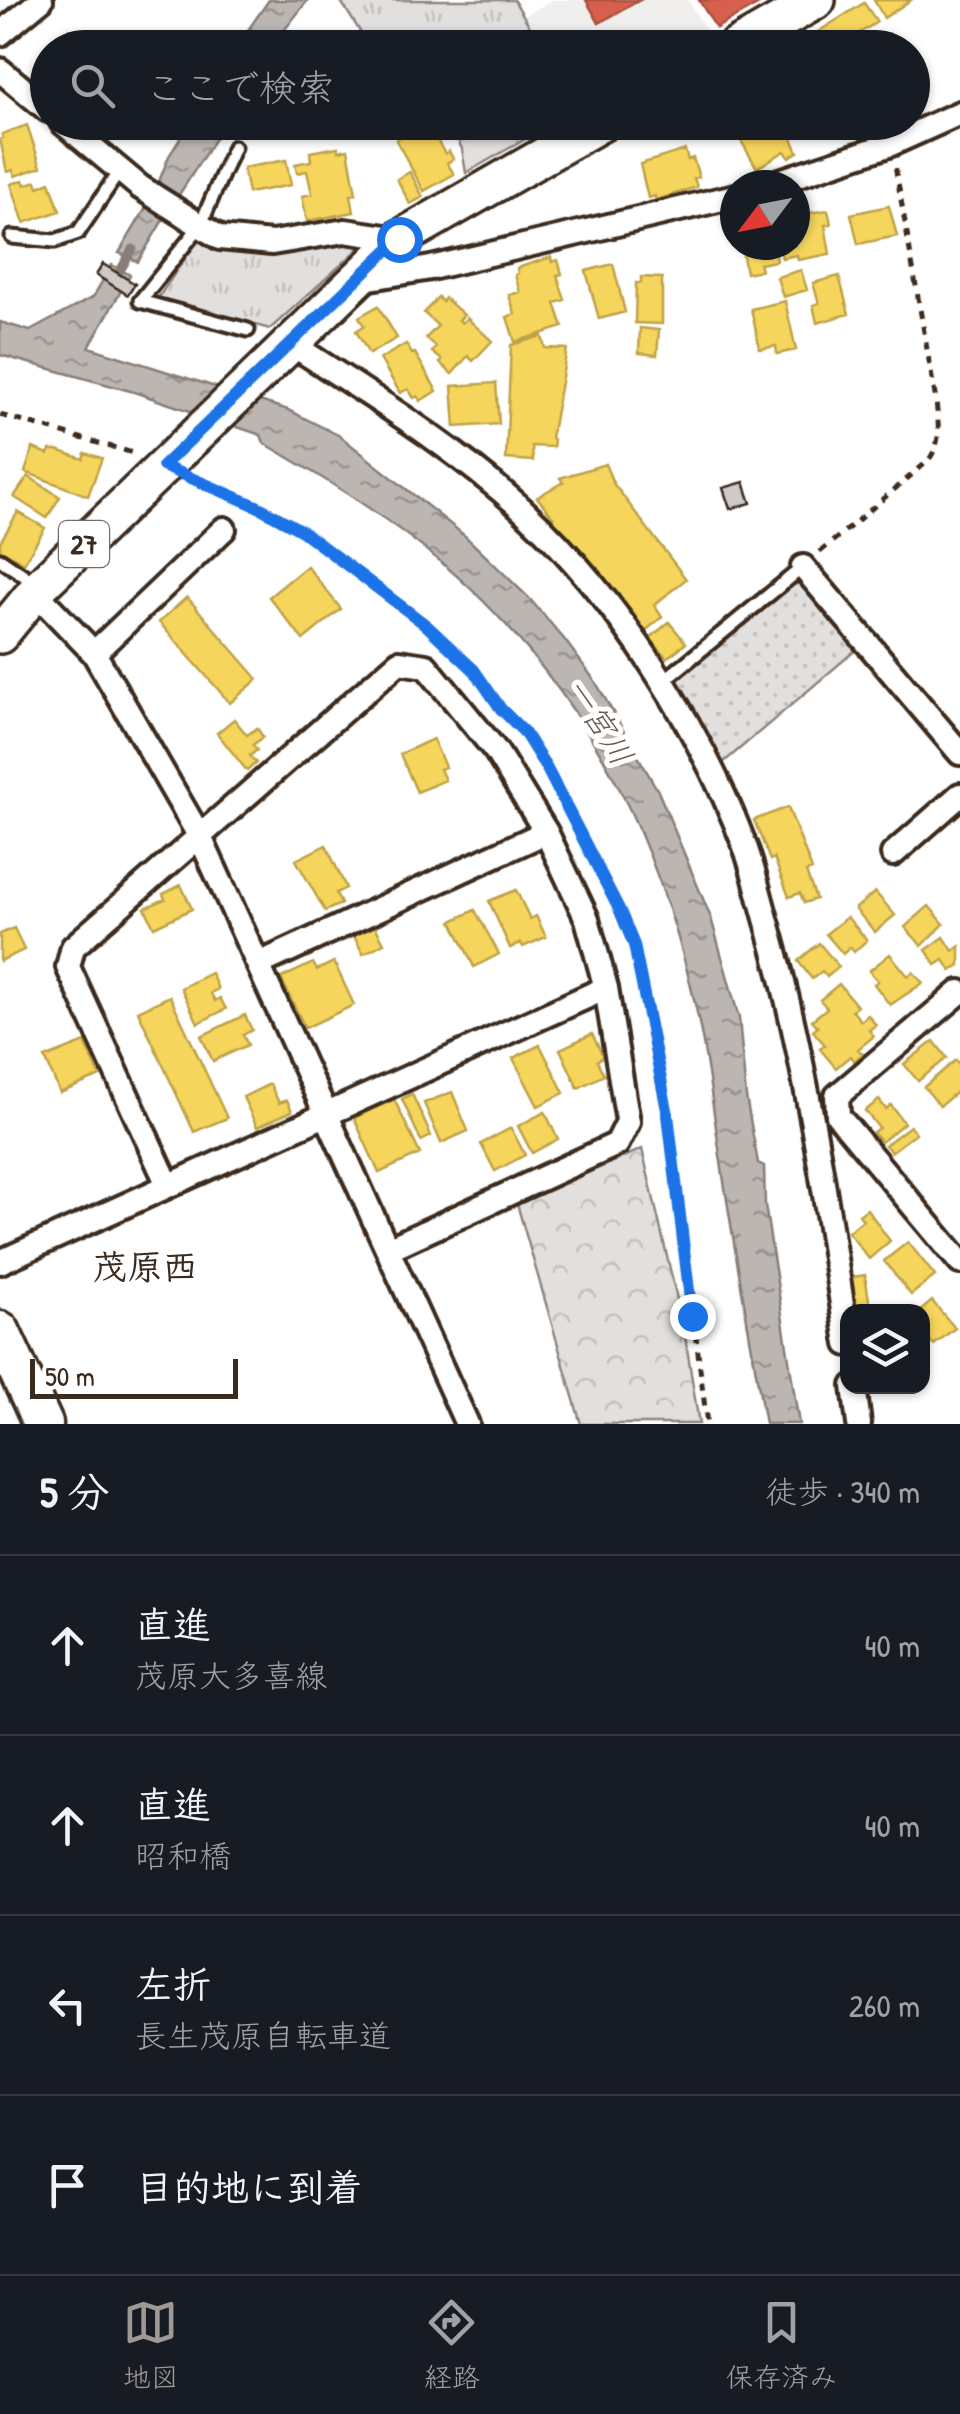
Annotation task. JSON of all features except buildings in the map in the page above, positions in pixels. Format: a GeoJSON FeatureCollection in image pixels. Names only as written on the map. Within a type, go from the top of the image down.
{"type":"FeatureCollection","features":[{"type":"Feature","properties":{"kind":"highway"},"geometry":{"type":"LineString","coordinates":[[0,1331],[43,1424]]}},
{"type":"Feature","properties":{"kind":"main road"},"geometry":{"type":"LineString","coordinates":[[765,30],[817,0]]}},
{"type":"Feature","properties":{"kind":"main road","name":"27"},"geometry":{"type":"LineString","coordinates":[[0,635],[38,589],[399,239],[572,140]]}},
{"type":"Feature","properties":{"kind":"street"},"geometry":{"type":"LineString","coordinates":[[0,34],[41,0]]}},
{"type":"Feature","properties":{"kind":"street"},"geometry":{"type":"LineString","coordinates":[[0,70],[30,95]]}},
{"type":"Feature","properties":{"kind":"street"},"geometry":{"type":"LineString","coordinates":[[930,126],[960,113]]}},
{"type":"Feature","properties":{"kind":"street"},"geometry":{"type":"LineString","coordinates":[[84,140],[140,186],[220,238],[252,243],[344,231],[399,239]]}},
{"type":"Feature","properties":{"kind":"street"},"geometry":{"type":"LineString","coordinates":[[810,171],[900,140]]}},
{"type":"Feature","properties":{"kind":"street"},"geometry":{"type":"LineString","coordinates":[[356,281],[431,268],[720,200]]}},
{"type":"Feature","properties":{"kind":"street"},"geometry":{"type":"LineString","coordinates":[[285,349],[436,438],[527,514],[630,633],[703,752],[747,852],[785,985],[822,1173],[842,1304]]}},
{"type":"Feature","properties":{"kind":"street"},"geometry":{"type":"LineString","coordinates":[[94,653],[224,529]]}},
{"type":"Feature","properties":{"kind":"street"},"geometry":{"type":"LineString","coordinates":[[802,567],[960,753]]}},
{"type":"Feature","properties":{"kind":"street"},"geometry":{"type":"LineString","coordinates":[[38,589],[94,653],[200,837],[467,1424]]}},
{"type":"Feature","properties":{"kind":"street"},"geometry":{"type":"LineString","coordinates":[[168,1185],[68,966],[73,947],[398,662],[426,666],[496,751],[546,832],[587,919],[606,988],[628,1122],[617,1144],[388,1249]]}},
{"type":"Feature","properties":{"kind":"street"},"geometry":{"type":"LineString","coordinates":[[893,854],[960,795]]}},
{"type":"Feature","properties":{"kind":"street"},"geometry":{"type":"LineString","coordinates":[[259,964],[546,832]]}},
{"type":"Feature","properties":{"kind":"street"},"geometry":{"type":"LineString","coordinates":[[0,1262],[606,988]]}},
{"type":"Feature","properties":{"kind":"street"},"geometry":{"type":"LineString","coordinates":[[957,999],[837,1096],[838,1116],[960,1262]]}},
{"type":"Feature","properties":{"kind":"street"},"geometry":{"type":"LineString","coordinates":[[855,1394],[859,1424]]}},
{"type":"Feature","properties":{"kind":"lane"},"geometry":{"type":"LineString","coordinates":[[234,146],[200,226],[140,301],[248,330]]}},
{"type":"Feature","properties":{"kind":"lane"},"geometry":{"type":"LineString","coordinates":[[12,237],[55,242],[78,233],[120,170]]}},
{"type":"Feature","properties":{"kind":"lane"},"geometry":{"type":"LineString","coordinates":[[0,559],[38,589]]}},
{"type":"Feature","properties":{"kind":"lane"},"geometry":{"type":"LineString","coordinates":[[661,683],[802,567]]}},
{"type":"Feature","properties":{"kind":"path"},"geometry":{"type":"LineString","coordinates":[[802,567],[937,450],[936,400],[891,144]]}},
{"type":"Feature","properties":{"kind":"path"},"geometry":{"type":"LineString","coordinates":[[0,415],[168,461],[302,531],[426,625],[474,670],[501,709],[524,732],[547,769],[634,945],[668,1115],[707,1424]]}},
{"type":"Feature","properties":{"kind":"shaded area"},"geometry":{"type":"Polygon","coordinates":[[[552,0],[688,0],[706,30],[532,30],[524,16],[552,0]]]}},
{"type":"Feature","properties":{"kind":"green space"},"geometry":{"type":"Polygon","coordinates":[[[340,0],[514,0],[532,30],[359,30],[340,0]]]}},
{"type":"Feature","properties":{"kind":"green space"},"geometry":{"type":"Polygon","coordinates":[[[458,140],[523,140],[466,173],[458,140]]]}},
{"type":"Feature","properties":{"kind":"green space"},"geometry":{"type":"Polygon","coordinates":[[[200,236],[349,237],[364,244],[270,329],[158,298],[200,236]]]}},
{"type":"Feature","properties":{"kind":"green space"},"geometry":{"type":"Polygon","coordinates":[[[789,584],[805,584],[858,648],[717,768],[670,687],[789,584]]]}},
{"type":"Feature","properties":{"kind":"green space"},"geometry":{"type":"Polygon","coordinates":[[[642,1149],[684,1329],[699,1424],[581,1424],[517,1204],[642,1149]]]}},
{"type":"Feature","properties":{"kind":"water"},"geometry":{"type":"Polygon","coordinates":[[[269,0],[308,0],[284,30],[248,30],[269,0]]]}},
{"type":"Feature","properties":{"kind":"water"},"geometry":{"type":"Polygon","coordinates":[[[179,140],[214,140],[175,201],[156,189],[179,140]]]}},
{"type":"Feature","properties":{"kind":"water"},"geometry":{"type":"Polygon","coordinates":[[[150,201],[167,213],[138,262],[119,253],[150,201]]]}},
{"type":"Feature","properties":{"kind":"water","name":"一宮川"},"geometry":{"type":"Polygon","coordinates":[[[112,265],[130,275],[89,347],[288,410],[340,436],[465,536],[529,598],[595,681],[658,791],[711,918],[739,1018],[746,1097],[758,1163],[764,1166],[765,1205],[799,1424],[765,1424],[692,991],[678,938],[642,837],[594,742],[532,654],[469,587],[415,541],[264,443],[261,435],[134,392],[0,355],[0,322],[30,331],[93,297],[112,265]]]}},
{"type":"Feature","properties":{"kind":"waterway"},"geometry":{"type":"LineString","coordinates":[[115,279],[133,249]]}},
{"type":"Feature","properties":{"kind":"district","name":"茂原西"},"geometry":{"type":"Point","coordinates":[145,1266]}},
{"type":"Feature","properties":{"kind":"route"},"geometry":{"type":"LineString","coordinates":[[399,239],[163,466],[259,507],[302,531],[362,575],[426,625],[474,670],[501,709],[524,732],[547,769],[634,945],[668,1115],[692,1316]]}}]}
